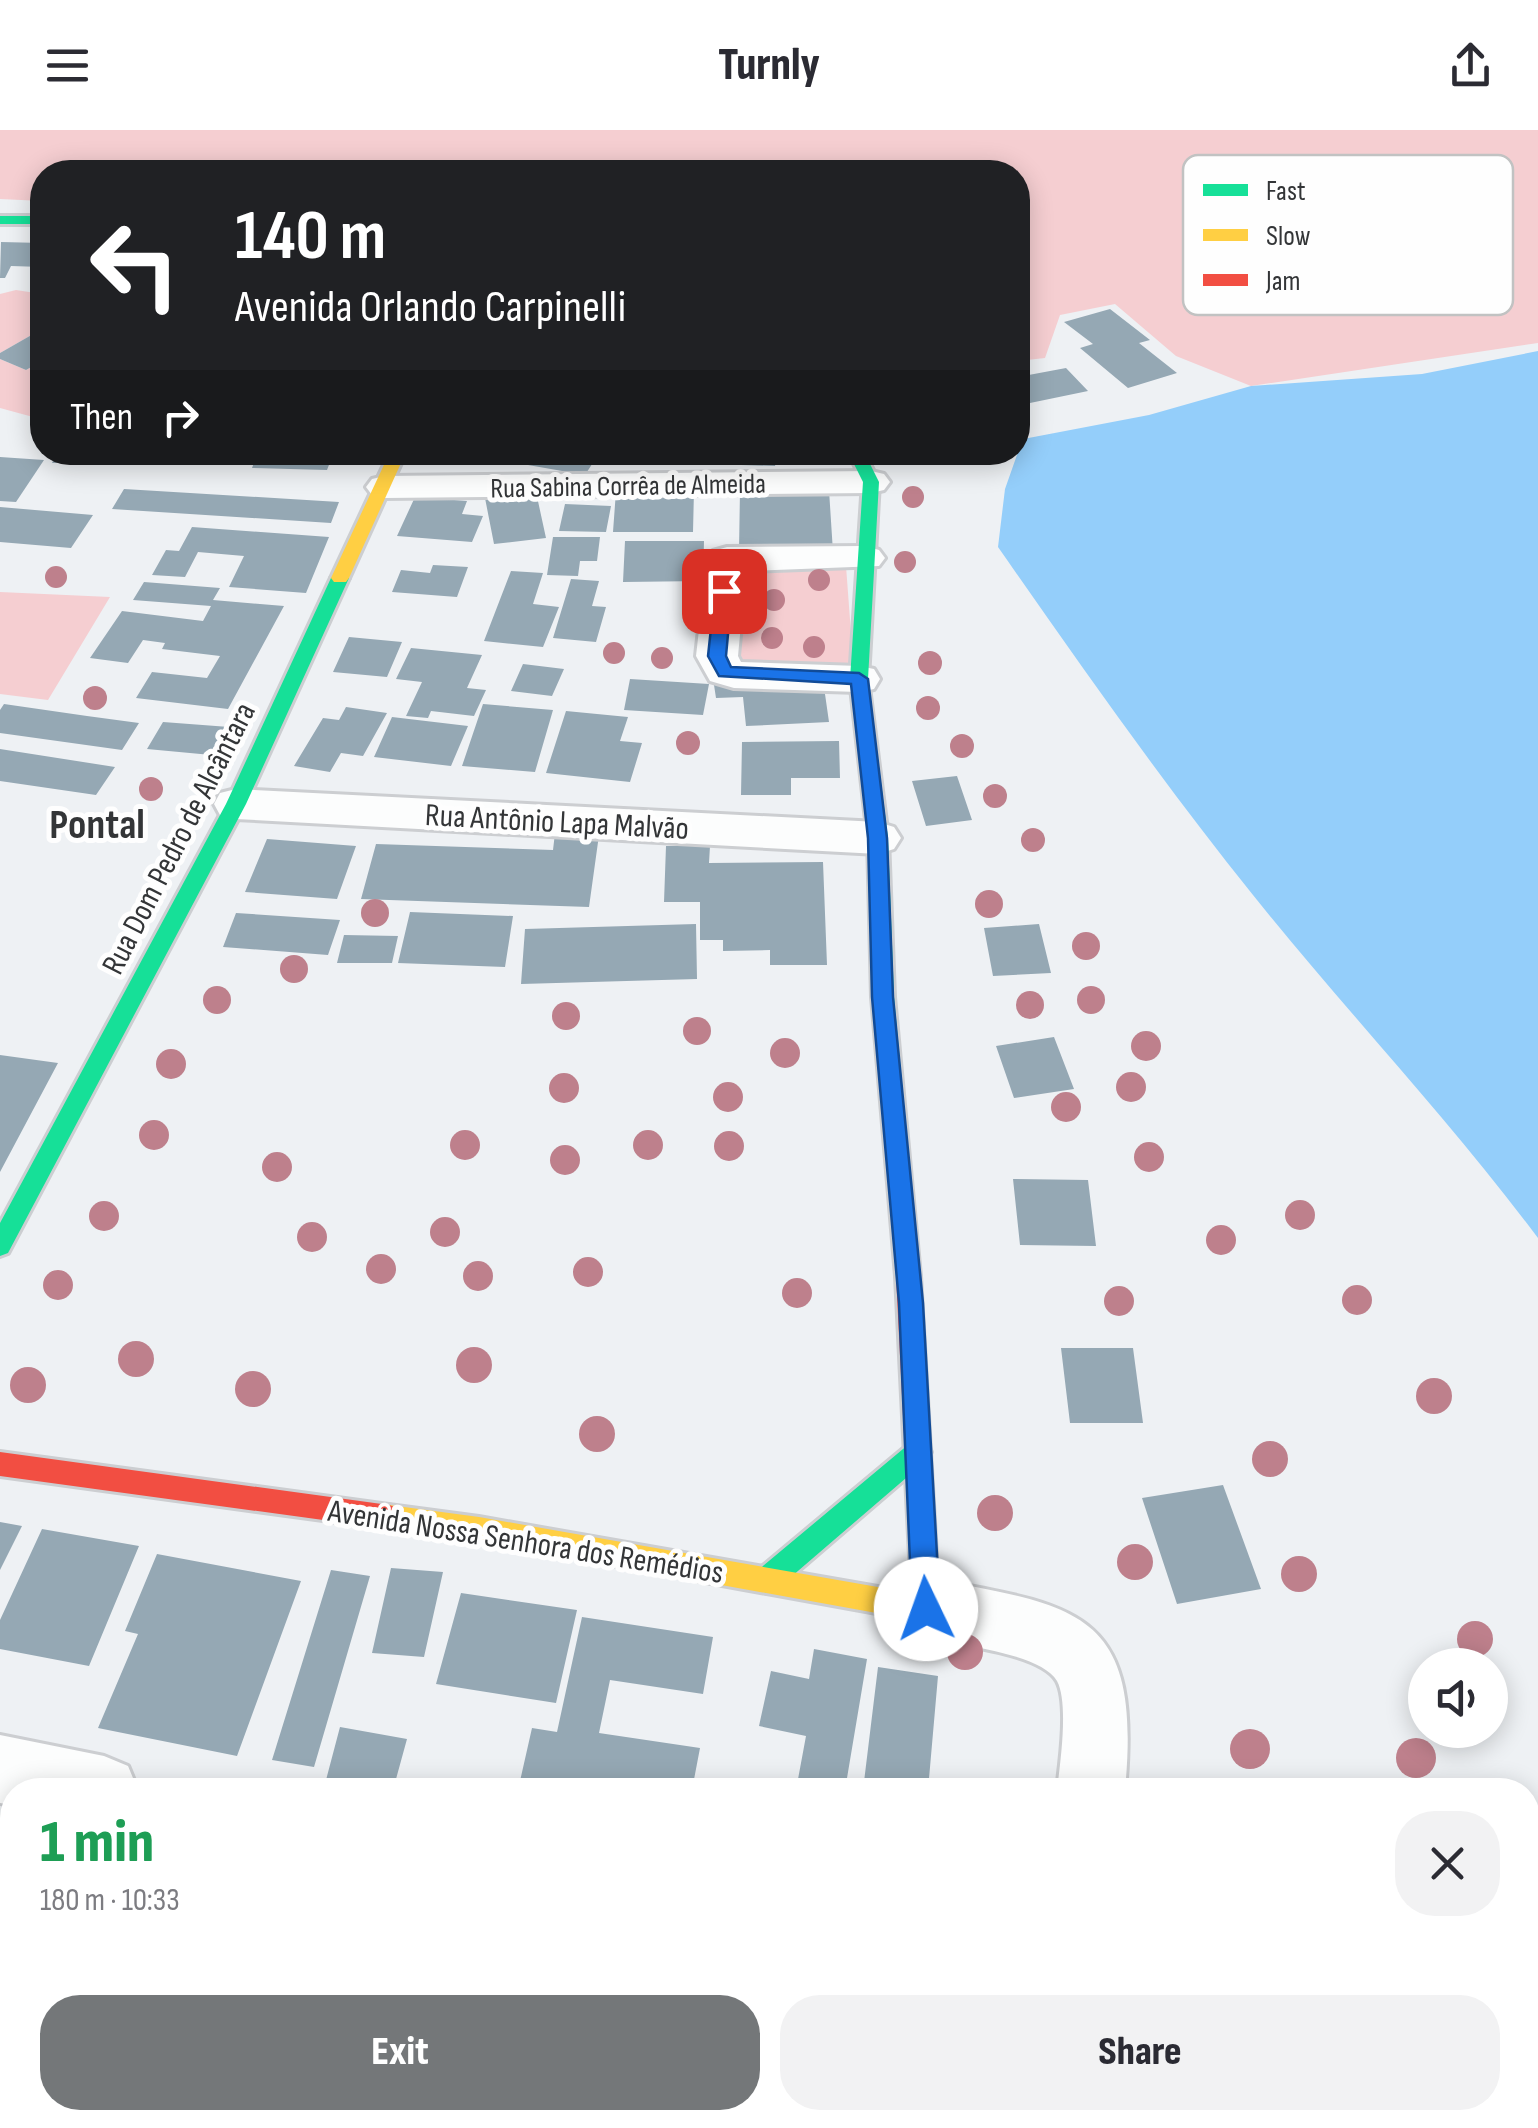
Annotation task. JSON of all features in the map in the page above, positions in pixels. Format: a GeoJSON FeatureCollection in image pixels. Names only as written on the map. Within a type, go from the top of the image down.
{"type":"FeatureCollection","features":[{"type":"Feature","properties":{"kind":"street"},"geometry":{"type":"LineString","coordinates":[[0,220],[30,220]]}},
{"type":"Feature","properties":{"kind":"street"},"geometry":{"type":"LineString","coordinates":[[864,467],[865,558],[859,679],[878,838],[883,997],[911,1303],[926,1609]]}},
{"type":"Feature","properties":{"kind":"street","name":"Rua Sabina Corrêa de Almeida"},"geometry":{"type":"LineString","coordinates":[[392,470],[724,484],[864,467]]}},
{"type":"Feature","properties":{"kind":"street","name":"Rua Dom Pedro de Alcântara"},"geometry":{"type":"LineString","coordinates":[[0,1246],[236,804],[392,470]]}},
{"type":"Feature","properties":{"kind":"street"},"geometry":{"type":"LineString","coordinates":[[724,484],[726,558],[717,656],[725,672],[859,679]]}},
{"type":"Feature","properties":{"kind":"street"},"geometry":{"type":"LineString","coordinates":[[726,558],[865,558]]}},
{"type":"Feature","properties":{"kind":"street","name":"Rua Antônio Lapa Malvão"},"geometry":{"type":"LineString","coordinates":[[236,804],[878,838]]}},
{"type":"Feature","properties":{"kind":"street"},"geometry":{"type":"LineString","coordinates":[[767,1580],[918,1452]]}},
{"type":"Feature","properties":{"kind":"street","name":"Avenida Nossa Senhora dos Remédios"},"geometry":{"type":"LineString","coordinates":[[0,1464],[478,1529],[926,1609],[1050,1636],[1080,1659],[1090,1692],[1096,1742],[1092,1778]]}},
{"type":"Feature","properties":{"kind":"street"},"geometry":{"type":"LineString","coordinates":[[0,1769],[45,1778]]}},
{"type":"Feature","properties":{"kind":"shaded area"},"geometry":{"type":"Polygon","coordinates":[[[0,130],[1538,130],[1538,343],[1251,386],[1176,356],[1115,304],[1060,315],[1045,358],[1030,360],[1030,160],[30,160],[30,200],[0,199],[0,130]]]}},
{"type":"Feature","properties":{"kind":"shaded area"},"geometry":{"type":"Polygon","coordinates":[[[16,290],[30,292],[30,336],[0,353],[0,294],[16,290]]]}},
{"type":"Feature","properties":{"kind":"shaded area"},"geometry":{"type":"Polygon","coordinates":[[[0,359],[26,370],[30,368],[30,416],[0,408],[0,359]]]}},
{"type":"Feature","properties":{"kind":"shaded area"},"geometry":{"type":"Polygon","coordinates":[[[846,566],[854,673],[740,673],[739,567],[846,566]]]}},
{"type":"Feature","properties":{"kind":"shaded area"},"geometry":{"type":"Polygon","coordinates":[[[0,592],[110,597],[48,700],[0,694],[0,592]]]}},
{"type":"Feature","properties":{"kind":"water"},"geometry":{"type":"Polygon","coordinates":[[[1538,351],[1538,1238],[1220,853],[998,547],[1005,489],[1013,465],[1030,465],[1030,438],[1149,415],[1251,386],[1422,374],[1538,351]]]}},
{"type":"Feature","properties":{"kind":"building"},"geometry":{"type":"Polygon","coordinates":[[[1,242],[30,243],[30,267],[11,266],[5,278],[0,278],[1,242]]]}},
{"type":"Feature","properties":{"kind":"building"},"geometry":{"type":"Polygon","coordinates":[[[1110,309],[1150,340],[1139,343],[1177,373],[1128,388],[1080,348],[1093,344],[1064,322],[1110,309]]]}},
{"type":"Feature","properties":{"kind":"building"},"geometry":{"type":"Polygon","coordinates":[[[30,336],[30,368],[26,370],[0,359],[0,353],[30,336]]]}},
{"type":"Feature","properties":{"kind":"building"},"geometry":{"type":"Polygon","coordinates":[[[1066,368],[1088,391],[1030,403],[1030,375],[1066,368]]]}},
{"type":"Feature","properties":{"kind":"building"},"geometry":{"type":"Polygon","coordinates":[[[0,457],[30,459],[30,465],[41,465],[16,502],[0,501],[0,457]]]}},
{"type":"Feature","properties":{"kind":"building"},"geometry":{"type":"Polygon","coordinates":[[[253,465],[329,465],[327,470],[252,468],[253,465]]]}},
{"type":"Feature","properties":{"kind":"building"},"geometry":{"type":"Polygon","coordinates":[[[528,465],[591,465],[585,475],[528,465]]]}},
{"type":"Feature","properties":{"kind":"building"},"geometry":{"type":"Polygon","coordinates":[[[124,489],[339,502],[331,523],[112,509],[124,489]]]}},
{"type":"Feature","properties":{"kind":"building"},"geometry":{"type":"Polygon","coordinates":[[[694,490],[693,532],[613,532],[616,491],[694,490]]]}},
{"type":"Feature","properties":{"kind":"building"},"geometry":{"type":"Polygon","coordinates":[[[740,490],[829,490],[833,552],[739,552],[740,490]]]}},
{"type":"Feature","properties":{"kind":"building"},"geometry":{"type":"Polygon","coordinates":[[[536,492],[546,538],[494,544],[485,498],[536,492]]]}},
{"type":"Feature","properties":{"kind":"building"},"geometry":{"type":"Polygon","coordinates":[[[415,497],[467,501],[462,514],[483,516],[472,542],[397,536],[415,497]]]}},
{"type":"Feature","properties":{"kind":"building"},"geometry":{"type":"Polygon","coordinates":[[[565,504],[611,506],[606,532],[559,531],[565,504]]]}},
{"type":"Feature","properties":{"kind":"building"},"geometry":{"type":"Polygon","coordinates":[[[0,507],[93,515],[71,548],[0,542],[0,507]]]}},
{"type":"Feature","properties":{"kind":"building"},"geometry":{"type":"Polygon","coordinates":[[[192,527],[329,537],[306,593],[229,587],[244,556],[198,552],[185,577],[152,575],[166,550],[179,551],[192,527]]]}},
{"type":"Feature","properties":{"kind":"building"},"geometry":{"type":"Polygon","coordinates":[[[553,537],[600,537],[597,561],[580,561],[578,576],[547,575],[553,537]]]}},
{"type":"Feature","properties":{"kind":"building"},"geometry":{"type":"Polygon","coordinates":[[[625,541],[704,541],[703,581],[623,582],[625,541]]]}},
{"type":"Feature","properties":{"kind":"building"},"geometry":{"type":"Polygon","coordinates":[[[433,565],[468,567],[457,597],[392,592],[401,570],[430,573],[433,565]]]}},
{"type":"Feature","properties":{"kind":"building"},"geometry":{"type":"Polygon","coordinates":[[[511,571],[543,573],[533,604],[559,607],[543,647],[484,641],[511,571]]]}},
{"type":"Feature","properties":{"kind":"building"},"geometry":{"type":"Polygon","coordinates":[[[571,579],[599,581],[592,606],[606,607],[596,642],[553,638],[571,579]]]}},
{"type":"Feature","properties":{"kind":"building"},"geometry":{"type":"Polygon","coordinates":[[[144,582],[220,588],[213,600],[284,606],[228,709],[136,698],[152,672],[207,678],[220,656],[162,649],[165,643],[143,640],[128,663],[90,658],[122,611],[203,621],[211,606],[133,600],[144,582]]]}},
{"type":"Feature","properties":{"kind":"building"},"geometry":{"type":"Polygon","coordinates":[[[349,637],[402,642],[387,677],[333,672],[349,637]]]}},
{"type":"Feature","properties":{"kind":"building"},"geometry":{"type":"Polygon","coordinates":[[[411,648],[482,655],[467,688],[486,690],[474,716],[431,711],[428,718],[406,716],[422,682],[396,679],[411,648]]]}},
{"type":"Feature","properties":{"kind":"building"},"geometry":{"type":"Polygon","coordinates":[[[523,664],[564,669],[552,696],[511,691],[523,664]]]}},
{"type":"Feature","properties":{"kind":"building"},"geometry":{"type":"Polygon","coordinates":[[[630,679],[709,684],[703,715],[624,710],[630,679]]]}},
{"type":"Feature","properties":{"kind":"building"},"geometry":{"type":"Polygon","coordinates":[[[823,680],[829,722],[746,726],[743,697],[716,698],[714,685],[823,680]]]}},
{"type":"Feature","properties":{"kind":"building"},"geometry":{"type":"Polygon","coordinates":[[[4,704],[139,723],[122,750],[0,733],[0,710],[4,704]]]}},
{"type":"Feature","properties":{"kind":"building"},"geometry":{"type":"Polygon","coordinates":[[[483,704],[553,710],[535,772],[462,766],[483,704]]]}},
{"type":"Feature","properties":{"kind":"building"},"geometry":{"type":"Polygon","coordinates":[[[346,707],[387,713],[363,756],[341,753],[330,772],[294,766],[323,718],[339,720],[346,707]]]}},
{"type":"Feature","properties":{"kind":"building"},"geometry":{"type":"Polygon","coordinates":[[[566,711],[628,717],[620,741],[642,743],[630,782],[546,773],[566,711]]]}},
{"type":"Feature","properties":{"kind":"building"},"geometry":{"type":"Polygon","coordinates":[[[392,717],[468,726],[451,766],[374,757],[392,717]]]}},
{"type":"Feature","properties":{"kind":"building"},"geometry":{"type":"Polygon","coordinates":[[[163,722],[229,727],[222,756],[147,749],[163,722]]]}},
{"type":"Feature","properties":{"kind":"building"},"geometry":{"type":"Polygon","coordinates":[[[839,741],[840,778],[791,778],[791,795],[741,795],[742,742],[839,741]]]}},
{"type":"Feature","properties":{"kind":"building"},"geometry":{"type":"Polygon","coordinates":[[[0,749],[115,767],[96,795],[0,781],[0,749]]]}},
{"type":"Feature","properties":{"kind":"building"},"geometry":{"type":"Polygon","coordinates":[[[957,776],[972,820],[926,826],[912,781],[957,776]]]}},
{"type":"Feature","properties":{"kind":"building"},"geometry":{"type":"Polygon","coordinates":[[[555,833],[599,835],[589,907],[361,899],[376,844],[553,850],[555,833]]]}},
{"type":"Feature","properties":{"kind":"building"},"geometry":{"type":"Polygon","coordinates":[[[267,839],[356,846],[337,899],[245,892],[267,839]]]}},
{"type":"Feature","properties":{"kind":"building"},"geometry":{"type":"Polygon","coordinates":[[[666,846],[710,846],[709,863],[823,862],[827,965],[770,965],[770,950],[723,951],[723,940],[700,940],[700,902],[664,902],[666,846]]]}},
{"type":"Feature","properties":{"kind":"building"},"geometry":{"type":"Polygon","coordinates":[[[410,912],[513,916],[505,967],[398,963],[410,912]]]}},
{"type":"Feature","properties":{"kind":"building"},"geometry":{"type":"Polygon","coordinates":[[[236,913],[340,920],[328,955],[223,947],[236,913]]]}},
{"type":"Feature","properties":{"kind":"building"},"geometry":{"type":"Polygon","coordinates":[[[696,924],[697,979],[521,984],[525,929],[696,924]]]}},
{"type":"Feature","properties":{"kind":"building"},"geometry":{"type":"Polygon","coordinates":[[[1039,924],[1051,973],[993,976],[984,928],[1039,924]]]}},
{"type":"Feature","properties":{"kind":"building"},"geometry":{"type":"Polygon","coordinates":[[[344,935],[398,936],[392,963],[337,963],[344,935]]]}},
{"type":"Feature","properties":{"kind":"building"},"geometry":{"type":"Polygon","coordinates":[[[1054,1037],[1074,1089],[1014,1098],[996,1046],[1054,1037]]]}},
{"type":"Feature","properties":{"kind":"building"},"geometry":{"type":"Polygon","coordinates":[[[0,1055],[58,1063],[0,1172],[0,1055]]]}},
{"type":"Feature","properties":{"kind":"building"},"geometry":{"type":"Polygon","coordinates":[[[1013,1179],[1088,1180],[1096,1246],[1020,1245],[1013,1179]]]}},
{"type":"Feature","properties":{"kind":"building"},"geometry":{"type":"Polygon","coordinates":[[[1061,1348],[1133,1348],[1143,1423],[1070,1423],[1061,1348]]]}},
{"type":"Feature","properties":{"kind":"building"},"geometry":{"type":"Polygon","coordinates":[[[1223,1485],[1261,1589],[1177,1604],[1142,1498],[1223,1485]]]}},
{"type":"Feature","properties":{"kind":"building"},"geometry":{"type":"Polygon","coordinates":[[[0,1522],[22,1526],[0,1570],[0,1522]]]}},
{"type":"Feature","properties":{"kind":"building"},"geometry":{"type":"Polygon","coordinates":[[[42,1529],[139,1546],[89,1666],[0,1649],[0,1620],[42,1529]]]}},
{"type":"Feature","properties":{"kind":"building"},"geometry":{"type":"Polygon","coordinates":[[[157,1554],[301,1581],[237,1756],[98,1728],[138,1634],[125,1631],[157,1554]]]}},
{"type":"Feature","properties":{"kind":"building"},"geometry":{"type":"Polygon","coordinates":[[[391,1568],[443,1572],[424,1657],[372,1653],[391,1568]]]}},
{"type":"Feature","properties":{"kind":"building"},"geometry":{"type":"Polygon","coordinates":[[[331,1570],[370,1576],[314,1767],[272,1760],[331,1570]]]}},
{"type":"Feature","properties":{"kind":"building"},"geometry":{"type":"Polygon","coordinates":[[[461,1593],[577,1610],[556,1703],[436,1684],[461,1593]]]}},
{"type":"Feature","properties":{"kind":"building"},"geometry":{"type":"Polygon","coordinates":[[[582,1617],[713,1637],[703,1694],[610,1680],[599,1733],[700,1748],[694,1778],[521,1778],[532,1728],[557,1732],[582,1617]]]}},
{"type":"Feature","properties":{"kind":"building"},"geometry":{"type":"Polygon","coordinates":[[[814,1649],[867,1659],[847,1778],[798,1778],[806,1736],[759,1726],[771,1671],[809,1679],[814,1649]]]}},
{"type":"Feature","properties":{"kind":"building"},"geometry":{"type":"Polygon","coordinates":[[[878,1667],[938,1676],[929,1778],[864,1778],[878,1667]]]}},
{"type":"Feature","properties":{"kind":"building"},"geometry":{"type":"Polygon","coordinates":[[[340,1727],[407,1739],[396,1778],[327,1778],[340,1727]]]}},
{"type":"Feature","properties":{"kind":"traffic: fast"},"geometry":{"type":"LineString","coordinates":[[0,220],[30,220]]}},
{"type":"Feature","properties":{"kind":"traffic: fast"},"geometry":{"type":"LineString","coordinates":[[862,465],[871,482],[859,679],[878,838],[883,997],[908,1276]]}},
{"type":"Feature","properties":{"kind":"traffic: fast"},"geometry":{"type":"LineString","coordinates":[[0,1246],[236,804],[340,578]]}},
{"type":"Feature","properties":{"kind":"traffic: fast"},"geometry":{"type":"LineString","coordinates":[[767,1580],[918,1452]]}},
{"type":"Feature","properties":{"kind":"traffic: slow"},"geometry":{"type":"LineString","coordinates":[[340,578],[392,465]]}},
{"type":"Feature","properties":{"kind":"traffic: slow"},"geometry":{"type":"LineString","coordinates":[[389,1517],[479,1529],[926,1609],[923,1556]]}},
{"type":"Feature","properties":{"kind":"traffic: jam"},"geometry":{"type":"LineString","coordinates":[[908,1276],[923,1556]]}},
{"type":"Feature","properties":{"kind":"traffic: jam"},"geometry":{"type":"LineString","coordinates":[[0,1464],[389,1517]]}},
{"type":"Feature","properties":{"kind":"district","name":"Pontal"},"geometry":{"type":"Point","coordinates":[97,823]}},
{"type":"Feature","properties":{"kind":"route"},"geometry":{"type":"LineString","coordinates":[[724,591],[717,656],[725,672],[859,679],[878,838],[883,997],[911,1303],[926,1609]]}}]}
